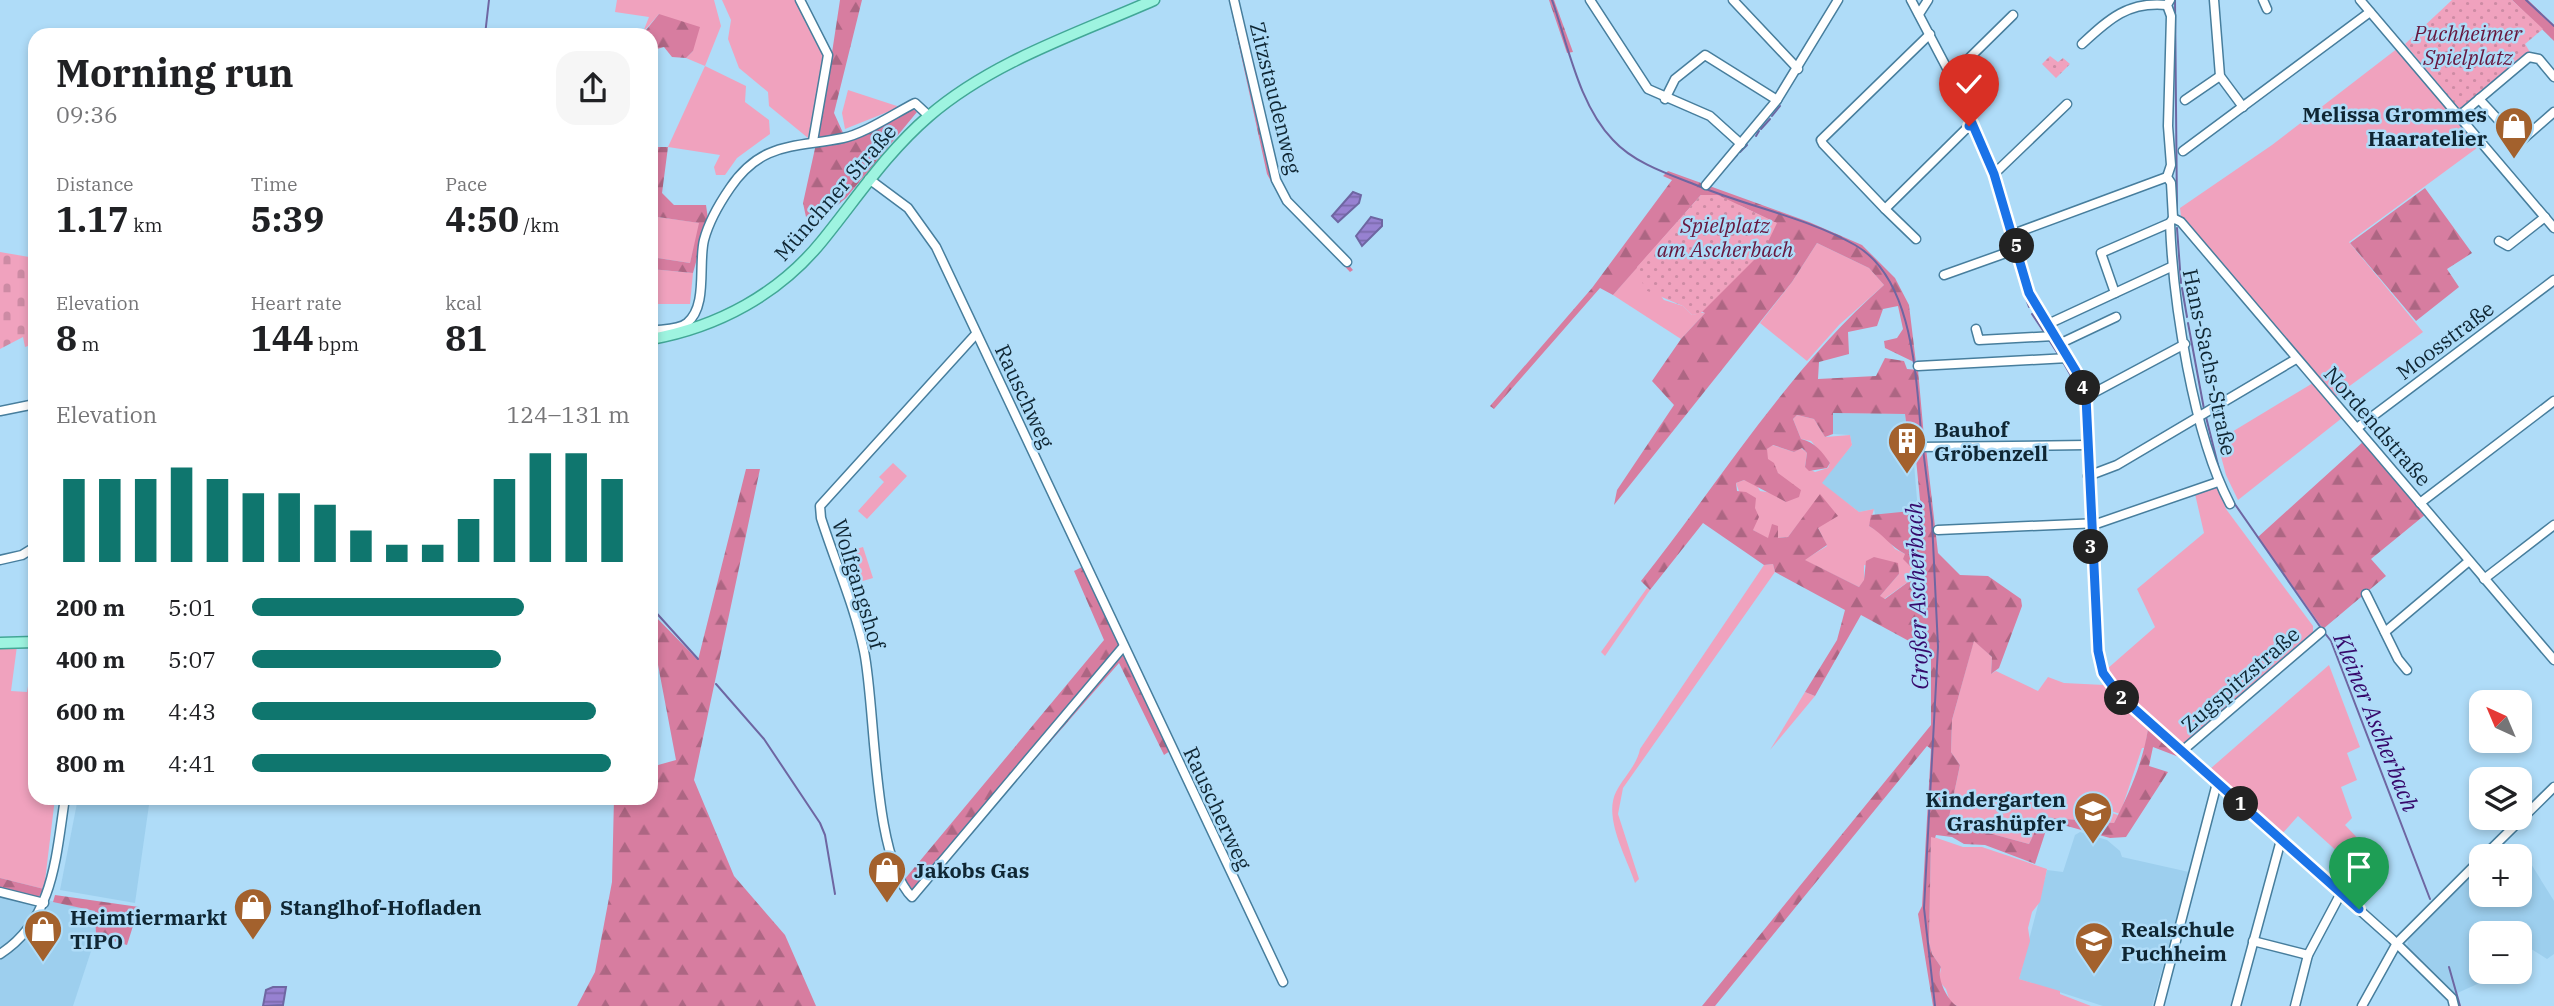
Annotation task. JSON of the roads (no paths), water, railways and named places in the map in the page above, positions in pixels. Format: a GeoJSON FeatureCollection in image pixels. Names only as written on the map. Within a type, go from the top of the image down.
{"type":"FeatureCollection","features":[{"type":"Feature","properties":{"kind":"main road","name":"Münchner Straße"},"geometry":{"type":"LineString","coordinates":[[658,337],[707,324],[764,295],[821,243],[869,179],[929,116],[963,90],[1005,66],[1154,0]]}},
{"type":"Feature","properties":{"kind":"main road"},"geometry":{"type":"LineString","coordinates":[[0,643],[28,642]]}},
{"type":"Feature","properties":{"kind":"street"},"geometry":{"type":"LineString","coordinates":[[800,0],[828,55],[813,141]]}},
{"type":"Feature","properties":{"kind":"street","name":"Zitzstaudenweg"},"geometry":{"type":"LineString","coordinates":[[1234,0],[1276,180],[1287,201],[1347,262]]}},
{"type":"Feature","properties":{"kind":"street"},"geometry":{"type":"LineString","coordinates":[[1590,0],[1648,89],[1665,99],[1710,116],[1741,144]]}},
{"type":"Feature","properties":{"kind":"street"},"geometry":{"type":"LineString","coordinates":[[1733,0],[1798,69]]}},
{"type":"Feature","properties":{"kind":"street"},"geometry":{"type":"LineString","coordinates":[[1911,0],[1951,76],[1994,174],[2029,293],[2068,358],[2086,397],[2090,525],[2098,651],[2103,673],[2119,695],[2396,943],[2452,998],[2454,1006]]}},
{"type":"Feature","properties":{"kind":"street"},"geometry":{"type":"LineString","coordinates":[[1919,14],[1928,0]]}},
{"type":"Feature","properties":{"kind":"street"},"geometry":{"type":"LineString","coordinates":[[2214,0],[2220,76],[2243,107]]}},
{"type":"Feature","properties":{"kind":"street"},"geometry":{"type":"LineString","coordinates":[[2263,0],[2267,9]]}},
{"type":"Feature","properties":{"kind":"street"},"geometry":{"type":"LineString","coordinates":[[2360,0],[2554,228]]}},
{"type":"Feature","properties":{"kind":"street"},"geometry":{"type":"LineString","coordinates":[[1706,186],[1777,100],[1798,69],[1833,2]]}},
{"type":"Feature","properties":{"kind":"street"},"geometry":{"type":"LineString","coordinates":[[2082,44],[2108,20],[2129,7],[2169,2]]}},
{"type":"Feature","properties":{"kind":"street","name":"Hans-Sachs-Straße"},"geometry":{"type":"LineString","coordinates":[[2169,2],[2171,16],[2168,126],[2171,165],[2167,177],[2171,184],[2172,267],[2199,417],[2218,482],[2230,504]]}},
{"type":"Feature","properties":{"kind":"street"},"geometry":{"type":"LineString","coordinates":[[2183,150],[2370,12]]}},
{"type":"Feature","properties":{"kind":"street"},"geometry":{"type":"LineString","coordinates":[[1951,76],[2013,15]]}},
{"type":"Feature","properties":{"kind":"street"},"geometry":{"type":"LineString","coordinates":[[1916,239],[1821,140],[1930,34]]}},
{"type":"Feature","properties":{"kind":"street"},"geometry":{"type":"LineString","coordinates":[[1665,99],[1675,79],[1705,55],[1777,100]]}},
{"type":"Feature","properties":{"kind":"street"},"geometry":{"type":"LineString","coordinates":[[2459,116],[2531,56],[2539,59],[2554,77]]}},
{"type":"Feature","properties":{"kind":"street"},"geometry":{"type":"LineString","coordinates":[[2185,100],[2220,76]]}},
{"type":"Feature","properties":{"kind":"street"},"geometry":{"type":"LineString","coordinates":[[2479,99],[2517,140],[2523,139],[2554,113]]}},
{"type":"Feature","properties":{"kind":"street"},"geometry":{"type":"LineString","coordinates":[[658,330],[680,326],[695,312],[699,301],[702,252],[709,226],[720,202],[744,170],[773,151],[813,141],[844,138],[915,103],[929,116]]}},
{"type":"Feature","properties":{"kind":"street"},"geometry":{"type":"LineString","coordinates":[[1994,174],[2067,104]]}},
{"type":"Feature","properties":{"kind":"street"},"geometry":{"type":"LineString","coordinates":[[1885,209],[1972,123]]}},
{"type":"Feature","properties":{"kind":"street"},"geometry":{"type":"LineString","coordinates":[[2013,234],[2167,177]]}},
{"type":"Feature","properties":{"kind":"street","name":"Rauschweg"},"geometry":{"type":"LineString","coordinates":[[869,179],[908,208],[936,247],[1123,647]]}},
{"type":"Feature","properties":{"kind":"street"},"geometry":{"type":"LineString","coordinates":[[2500,241],[2508,246],[2544,217]]}},
{"type":"Feature","properties":{"kind":"street"},"geometry":{"type":"LineString","coordinates":[[2115,293],[2101,253],[2172,221]]}},
{"type":"Feature","properties":{"kind":"street","name":"Nordendstraße"},"geometry":{"type":"LineString","coordinates":[[2172,221],[2181,222],[2484,579],[2552,655]]}},
{"type":"Feature","properties":{"kind":"street"},"geometry":{"type":"LineString","coordinates":[[1944,275],[2017,249]]}},
{"type":"Feature","properties":{"kind":"street"},"geometry":{"type":"LineString","coordinates":[[2046,324],[2172,267]]}},
{"type":"Feature","properties":{"kind":"street","name":"Moosstraße"},"geometry":{"type":"LineString","coordinates":[[2357,428],[2554,280]]}},
{"type":"Feature","properties":{"kind":"street"},"geometry":{"type":"LineString","coordinates":[[1976,329],[1979,340],[2057,340],[2116,317]]}},
{"type":"Feature","properties":{"kind":"street","name":"Wolfgangshof"},"geometry":{"type":"LineString","coordinates":[[976,334],[820,506],[821,518],[864,652],[890,852],[905,890],[912,897],[1123,647]]}},
{"type":"Feature","properties":{"kind":"street"},"geometry":{"type":"LineString","coordinates":[[2086,397],[2185,344]]}},
{"type":"Feature","properties":{"kind":"street"},"geometry":{"type":"LineString","coordinates":[[1918,366],[2068,358]]}},
{"type":"Feature","properties":{"kind":"street"},"geometry":{"type":"LineString","coordinates":[[2088,476],[2117,465],[2296,359]]}},
{"type":"Feature","properties":{"kind":"street"},"geometry":{"type":"LineString","coordinates":[[2420,503],[2554,401]]}},
{"type":"Feature","properties":{"kind":"street"},"geometry":{"type":"LineString","coordinates":[[0,411],[28,405]]}},
{"type":"Feature","properties":{"kind":"street"},"geometry":{"type":"LineString","coordinates":[[1922,447],[2087,445]]}},
{"type":"Feature","properties":{"kind":"street"},"geometry":{"type":"LineString","coordinates":[[1938,530],[2090,525],[2218,482]]}},
{"type":"Feature","properties":{"kind":"street"},"geometry":{"type":"LineString","coordinates":[[2484,579],[2554,525]]}},
{"type":"Feature","properties":{"kind":"street"},"geometry":{"type":"LineString","coordinates":[[0,560],[28,551]]}},
{"type":"Feature","properties":{"kind":"street"},"geometry":{"type":"LineString","coordinates":[[2385,632],[2469,561]]}},
{"type":"Feature","properties":{"kind":"street"},"geometry":{"type":"LineString","coordinates":[[2366,594],[2407,670]]}},
{"type":"Feature","properties":{"kind":"street","name":"Zugspitzstraße"},"geometry":{"type":"LineString","coordinates":[[2181,752],[2321,632]]}},
{"type":"Feature","properties":{"kind":"street","name":"Rauscherweg"},"geometry":{"type":"LineString","coordinates":[[1123,647],[1283,982]]}},
{"type":"Feature","properties":{"kind":"street"},"geometry":{"type":"LineString","coordinates":[[2159,1006],[2217,783]]}},
{"type":"Feature","properties":{"kind":"street"},"geometry":{"type":"LineString","coordinates":[[2496,844],[2554,787]]}},
{"type":"Feature","properties":{"kind":"street"},"geometry":{"type":"LineString","coordinates":[[0,954],[20,939],[44,903],[53,873],[64,805]]}},
{"type":"Feature","properties":{"kind":"street"},"geometry":{"type":"LineString","coordinates":[[2236,1006],[2281,840]]}},
{"type":"Feature","properties":{"kind":"street"},"geometry":{"type":"LineString","coordinates":[[2362,1006],[2396,943],[2469,871]]}},
{"type":"Feature","properties":{"kind":"street"},"geometry":{"type":"LineString","coordinates":[[0,892],[44,903]]}},
{"type":"Feature","properties":{"kind":"street"},"geometry":{"type":"LineString","coordinates":[[2295,1006],[2308,955],[2341,893]]}},
{"type":"Feature","properties":{"kind":"street"},"geometry":{"type":"LineString","coordinates":[[2253,941],[2308,955]]}},
{"type":"Feature","properties":{"kind":"waterway"},"geometry":{"type":"LineString","coordinates":[[486,28],[489,0]]}},
{"type":"Feature","properties":{"kind":"waterway","name":"Großer Ascherbach"},"geometry":{"type":"LineString","coordinates":[[1552,0],[1569,55],[1591,110],[1621,148],[1674,177],[1836,235],[1855,245],[1875,261],[1890,282],[1909,334],[1922,443]]}},
{"type":"Feature","properties":{"kind":"waterway","name":"Kleiner Ascherbach"},"geometry":{"type":"LineString","coordinates":[[2175,0],[2177,213]]}},
{"type":"Feature","properties":{"kind":"waterway"},"geometry":{"type":"LineString","coordinates":[[2526,0],[2554,26]]}},
{"type":"Feature","properties":{"kind":"waterway"},"geometry":{"type":"LineString","coordinates":[[1772,116],[1780,106]]}},
{"type":"Feature","properties":{"kind":"waterway"},"geometry":{"type":"LineString","coordinates":[[1761,129],[1770,119]]}},
{"type":"Feature","properties":{"kind":"waterway"},"geometry":{"type":"LineString","coordinates":[[1756,136],[1759,131]]}},
{"type":"Feature","properties":{"kind":"waterway"},"geometry":{"type":"LineString","coordinates":[[1740,152],[1747,145]]}},
{"type":"Feature","properties":{"kind":"waterway"},"geometry":{"type":"LineString","coordinates":[[1726,167],[1737,155]]}},
{"type":"Feature","properties":{"kind":"waterway","name":"Kleiner Ascherbach"},"geometry":{"type":"LineString","coordinates":[[2177,228],[2181,283]]}},
{"type":"Feature","properties":{"kind":"waterway"},"geometry":{"type":"LineString","coordinates":[[2021,285],[2029,307]]}},
{"type":"Feature","properties":{"kind":"waterway","name":"Kleiner Ascherbach"},"geometry":{"type":"LineString","coordinates":[[2182,288],[2187,317]]}},
{"type":"Feature","properties":{"kind":"waterway"},"geometry":{"type":"LineString","coordinates":[[2032,314],[2044,332]]}},
{"type":"Feature","properties":{"kind":"waterway","name":"Kleiner Ascherbach"},"geometry":{"type":"LineString","coordinates":[[2188,323],[2204,409]]}},
{"type":"Feature","properties":{"kind":"waterway"},"geometry":{"type":"LineString","coordinates":[[2049,340],[2058,354]]}},
{"type":"Feature","properties":{"kind":"waterway"},"geometry":{"type":"LineString","coordinates":[[2063,362],[2074,381]]}},
{"type":"Feature","properties":{"kind":"waterway"},"geometry":{"type":"LineString","coordinates":[[2075,385],[2080,402]]}},
{"type":"Feature","properties":{"kind":"waterway","name":"Kleiner Ascherbach"},"geometry":{"type":"LineString","coordinates":[[2206,417],[2219,469]]}},
{"type":"Feature","properties":{"kind":"waterway","name":"Großer Ascherbach"},"geometry":{"type":"LineString","coordinates":[[1923,449],[1932,521],[1938,647],[1924,908],[1935,1006]]}},
{"type":"Feature","properties":{"kind":"waterway","name":"Kleiner Ascherbach"},"geometry":{"type":"LineString","coordinates":[[2232,500],[2321,628]]}},
{"type":"Feature","properties":{"kind":"waterway"},"geometry":{"type":"LineString","coordinates":[[658,615],[698,659]]}},
{"type":"Feature","properties":{"kind":"waterway","name":"Kleiner Ascherbach"},"geometry":{"type":"LineString","coordinates":[[2324,632],[2331,641],[2430,899]]}},
{"type":"Feature","properties":{"kind":"waterway"},"geometry":{"type":"LineString","coordinates":[[716,684],[764,739],[820,823],[825,835],[835,894]]}},
{"type":"Feature","properties":{"kind":"waterway","name":"Kleiner Ascherbach"},"geometry":{"type":"LineString","coordinates":[[2449,967],[2460,1006]]}},
{"type":"Feature","properties":{"kind":"place","name":"Melissa Grommes Haaratelier"},"geometry":{"type":"Point","coordinates":[2514,160]}},
{"type":"Feature","properties":{"kind":"place","name":"Bauhof Gröbenzell"},"geometry":{"type":"Point","coordinates":[1907,475]}},
{"type":"Feature","properties":{"kind":"place","name":"Kindergarten Grashüpfer"},"geometry":{"type":"Point","coordinates":[2093,845]}},
{"type":"Feature","properties":{"kind":"place","name":"Jakobs Gas"},"geometry":{"type":"Point","coordinates":[887,904]}},
{"type":"Feature","properties":{"kind":"place","name":"Stanglhof-Hofladen"},"geometry":{"type":"Point","coordinates":[253,941]}},
{"type":"Feature","properties":{"kind":"place","name":"Heimtiermarkt TIPO"},"geometry":{"type":"Point","coordinates":[43,963]}},
{"type":"Feature","properties":{"kind":"place","name":"Realschule Puchheim"},"geometry":{"type":"Point","coordinates":[2094,975]}},
{"type":"Feature","properties":{"kind":"park label","name":"Puchheimer Spielplatz"},"geometry":{"type":"Point","coordinates":[2468,45]}},
{"type":"Feature","properties":{"kind":"park label","name":"Spielplatz am Ascherbach"},"geometry":{"type":"Point","coordinates":[1725,237]}}]}
